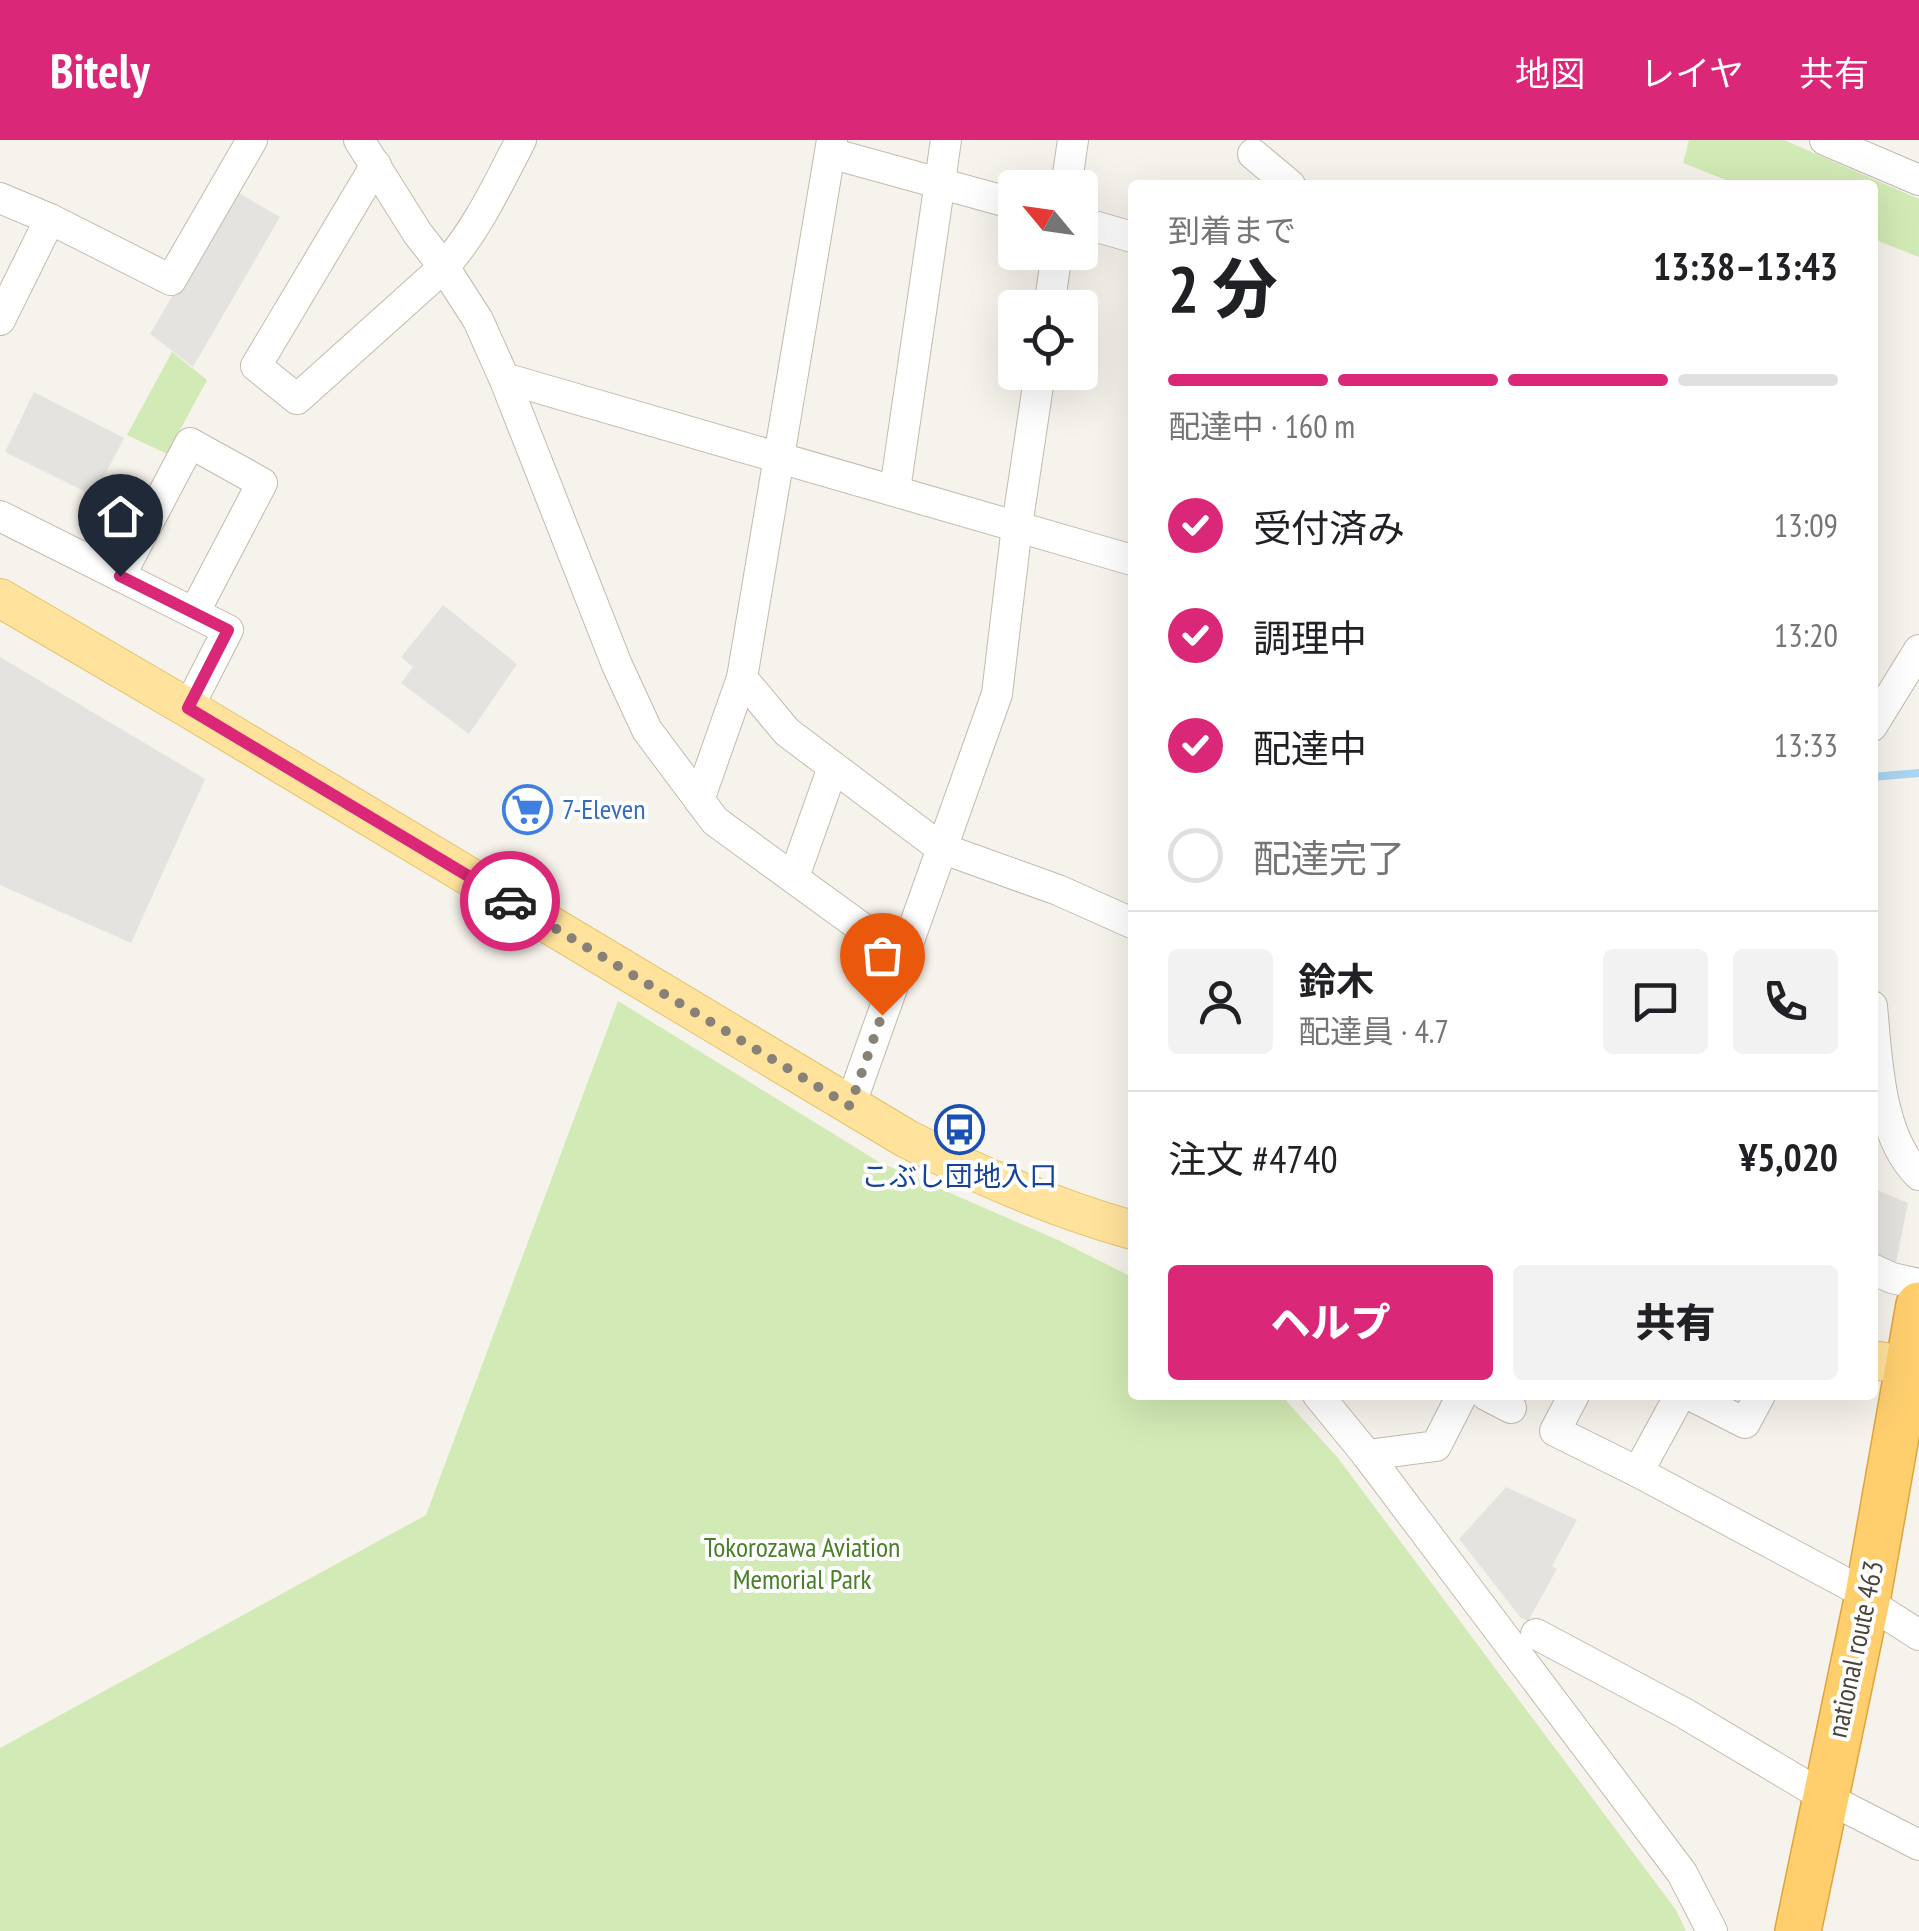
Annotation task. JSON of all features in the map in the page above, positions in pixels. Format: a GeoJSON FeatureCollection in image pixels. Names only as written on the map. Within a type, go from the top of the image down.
{"type":"FeatureCollection","features":[{"type":"Feature","properties":{"kind":"highway","name":"national route 463"},"geometry":{"type":"LineString","coordinates":[[1798,1931],[1867,1598],[1900,1364],[1919,1305]]}},
{"type":"Feature","properties":{"kind":"main road"},"geometry":{"type":"LineString","coordinates":[[0,598],[907,1138],[974,1172],[1085,1217],[1128,1229]]}},
{"type":"Feature","properties":{"kind":"street"},"geometry":{"type":"LineString","coordinates":[[0,198],[171,280],[252,140]]}},
{"type":"Feature","properties":{"kind":"street"},"geometry":{"type":"LineString","coordinates":[[367,152],[256,366],[298,399],[458,252],[487,206],[520,140]]}},
{"type":"Feature","properties":{"kind":"street"},"geometry":{"type":"LineString","coordinates":[[895,490],[946,140]]}},
{"type":"Feature","properties":{"kind":"street"},"geometry":{"type":"LineString","coordinates":[[1069,170],[1073,140]]}},
{"type":"Feature","properties":{"kind":"street"},"geometry":{"type":"LineString","coordinates":[[1826,140],[1919,180]]}},
{"type":"Feature","properties":{"kind":"street"},"geometry":{"type":"LineString","coordinates":[[699,800],[742,678],[831,146],[998,199]]}},
{"type":"Feature","properties":{"kind":"street"},"geometry":{"type":"LineString","coordinates":[[367,152],[478,320],[646,730],[715,820],[902,957]]}},
{"type":"Feature","properties":{"kind":"street"},"geometry":{"type":"LineString","coordinates":[[1254,154],[1284,180]]}},
{"type":"Feature","properties":{"kind":"street"},"geometry":{"type":"LineString","coordinates":[[0,320],[50,219]]}},
{"type":"Feature","properties":{"kind":"street"},"geometry":{"type":"LineString","coordinates":[[1098,227],[1128,236]]}},
{"type":"Feature","properties":{"kind":"street"},"geometry":{"type":"LineString","coordinates":[[504,378],[1128,559]]}},
{"type":"Feature","properties":{"kind":"street"},"geometry":{"type":"LineString","coordinates":[[850,1106],[996,694],[1037,390]]}},
{"type":"Feature","properties":{"kind":"street"},"geometry":{"type":"LineString","coordinates":[[120,576],[190,443],[262,483],[194,613]]}},
{"type":"Feature","properties":{"kind":"street"},"geometry":{"type":"LineString","coordinates":[[0,516],[228,630],[188,708]]}},
{"type":"Feature","properties":{"kind":"street"},"geometry":{"type":"LineString","coordinates":[[1878,716],[1919,650]]}},
{"type":"Feature","properties":{"kind":"street"},"geometry":{"type":"LineString","coordinates":[[742,678],[788,732],[941,848],[1058,890],[1128,921]]}},
{"type":"Feature","properties":{"kind":"street"},"geometry":{"type":"LineString","coordinates":[[794,877],[833,768]]}},
{"type":"Feature","properties":{"kind":"street"},"geometry":{"type":"LineString","coordinates":[[1878,1064],[1887,1117],[1903,1155],[1919,1175]]}},
{"type":"Feature","properties":{"kind":"street"},"geometry":{"type":"LineString","coordinates":[[1878,1272],[1919,1284]]}},
{"type":"Feature","properties":{"kind":"street"},"geometry":{"type":"LineString","coordinates":[[1322,1400],[1682,1873],[1712,1931]]}},
{"type":"Feature","properties":{"kind":"street"},"geometry":{"type":"LineString","coordinates":[[1367,1455],[1436,1446],[1459,1400]]}},
{"type":"Feature","properties":{"kind":"street"},"geometry":{"type":"LineString","coordinates":[[1571,1400],[1554,1431],[1638,1472],[1867,1598],[1919,1635]]}},
{"type":"Feature","properties":{"kind":"street"},"geometry":{"type":"LineString","coordinates":[[1638,1472],[1677,1400]]}},
{"type":"Feature","properties":{"kind":"street"},"geometry":{"type":"LineString","coordinates":[[1700,1400],[1745,1423],[1757,1400]]}},
{"type":"Feature","properties":{"kind":"street"},"geometry":{"type":"LineString","coordinates":[[1536,1634],[1919,1845]]}},
{"type":"Feature","properties":{"kind":"green space"},"geometry":{"type":"Polygon","coordinates":[[[1689,140],[1784,140],[1876,180],[1726,180],[1683,163],[1689,140]]]}},
{"type":"Feature","properties":{"kind":"green space"},"geometry":{"type":"Polygon","coordinates":[[[1878,181],[1919,199],[1919,257],[1878,241],[1878,181]]]}},
{"type":"Feature","properties":{"kind":"green space"},"geometry":{"type":"Polygon","coordinates":[[[172,352],[207,380],[167,454],[127,435],[172,352]]]}},
{"type":"Feature","properties":{"kind":"green space","name":"Tokorozawa Aviation Memorial Park"},"geometry":{"type":"Polygon","coordinates":[[[618,1001],[879,1162],[1128,1275],[1128,1400],[1286,1400],[1338,1458],[1676,1910],[1686,1931],[0,1931],[0,1748],[426,1515],[618,1001]]]}},
{"type":"Feature","properties":{"kind":"shaded area"},"geometry":{"type":"Polygon","coordinates":[[[234,190],[280,217],[193,367],[150,334],[234,190]]]}},
{"type":"Feature","properties":{"kind":"shaded area"},"geometry":{"type":"Polygon","coordinates":[[[34,392],[124,438],[94,496],[5,452],[34,392]]]}},
{"type":"Feature","properties":{"kind":"shaded area"},"geometry":{"type":"Polygon","coordinates":[[[443,605],[517,664],[469,734],[401,683],[413,667],[401,657],[443,605]]]}},
{"type":"Feature","properties":{"kind":"shaded area"},"geometry":{"type":"Polygon","coordinates":[[[0,657],[205,779],[131,943],[0,885],[0,657]]]}},
{"type":"Feature","properties":{"kind":"shaded area"},"geometry":{"type":"Polygon","coordinates":[[[1878,1190],[1908,1203],[1896,1263],[1888,1268],[1878,1263],[1878,1190]]]}},
{"type":"Feature","properties":{"kind":"shaded area"},"geometry":{"type":"Polygon","coordinates":[[[1506,1487],[1577,1520],[1552,1566],[1557,1569],[1528,1621],[1521,1618],[1459,1539],[1506,1487]]]}},
{"type":"Feature","properties":{"kind":"waterway"},"geometry":{"type":"LineString","coordinates":[[1878,776],[1919,773]]}},
{"type":"Feature","properties":{"kind":"way so far"},"geometry":{"type":"LineString","coordinates":[[510,901],[850,1106],[882,1015]]}},
{"type":"Feature","properties":{"kind":"place","name":"7-Eleven"},"geometry":{"type":"Point","coordinates":[527,809]}},
{"type":"Feature","properties":{"kind":"place","name":"こぶし団地入口"},"geometry":{"type":"Point","coordinates":[959,1129]}},
{"type":"Feature","properties":{"kind":"route"},"geometry":{"type":"LineString","coordinates":[[120,576],[228,630],[188,708],[510,901]]}}]}
